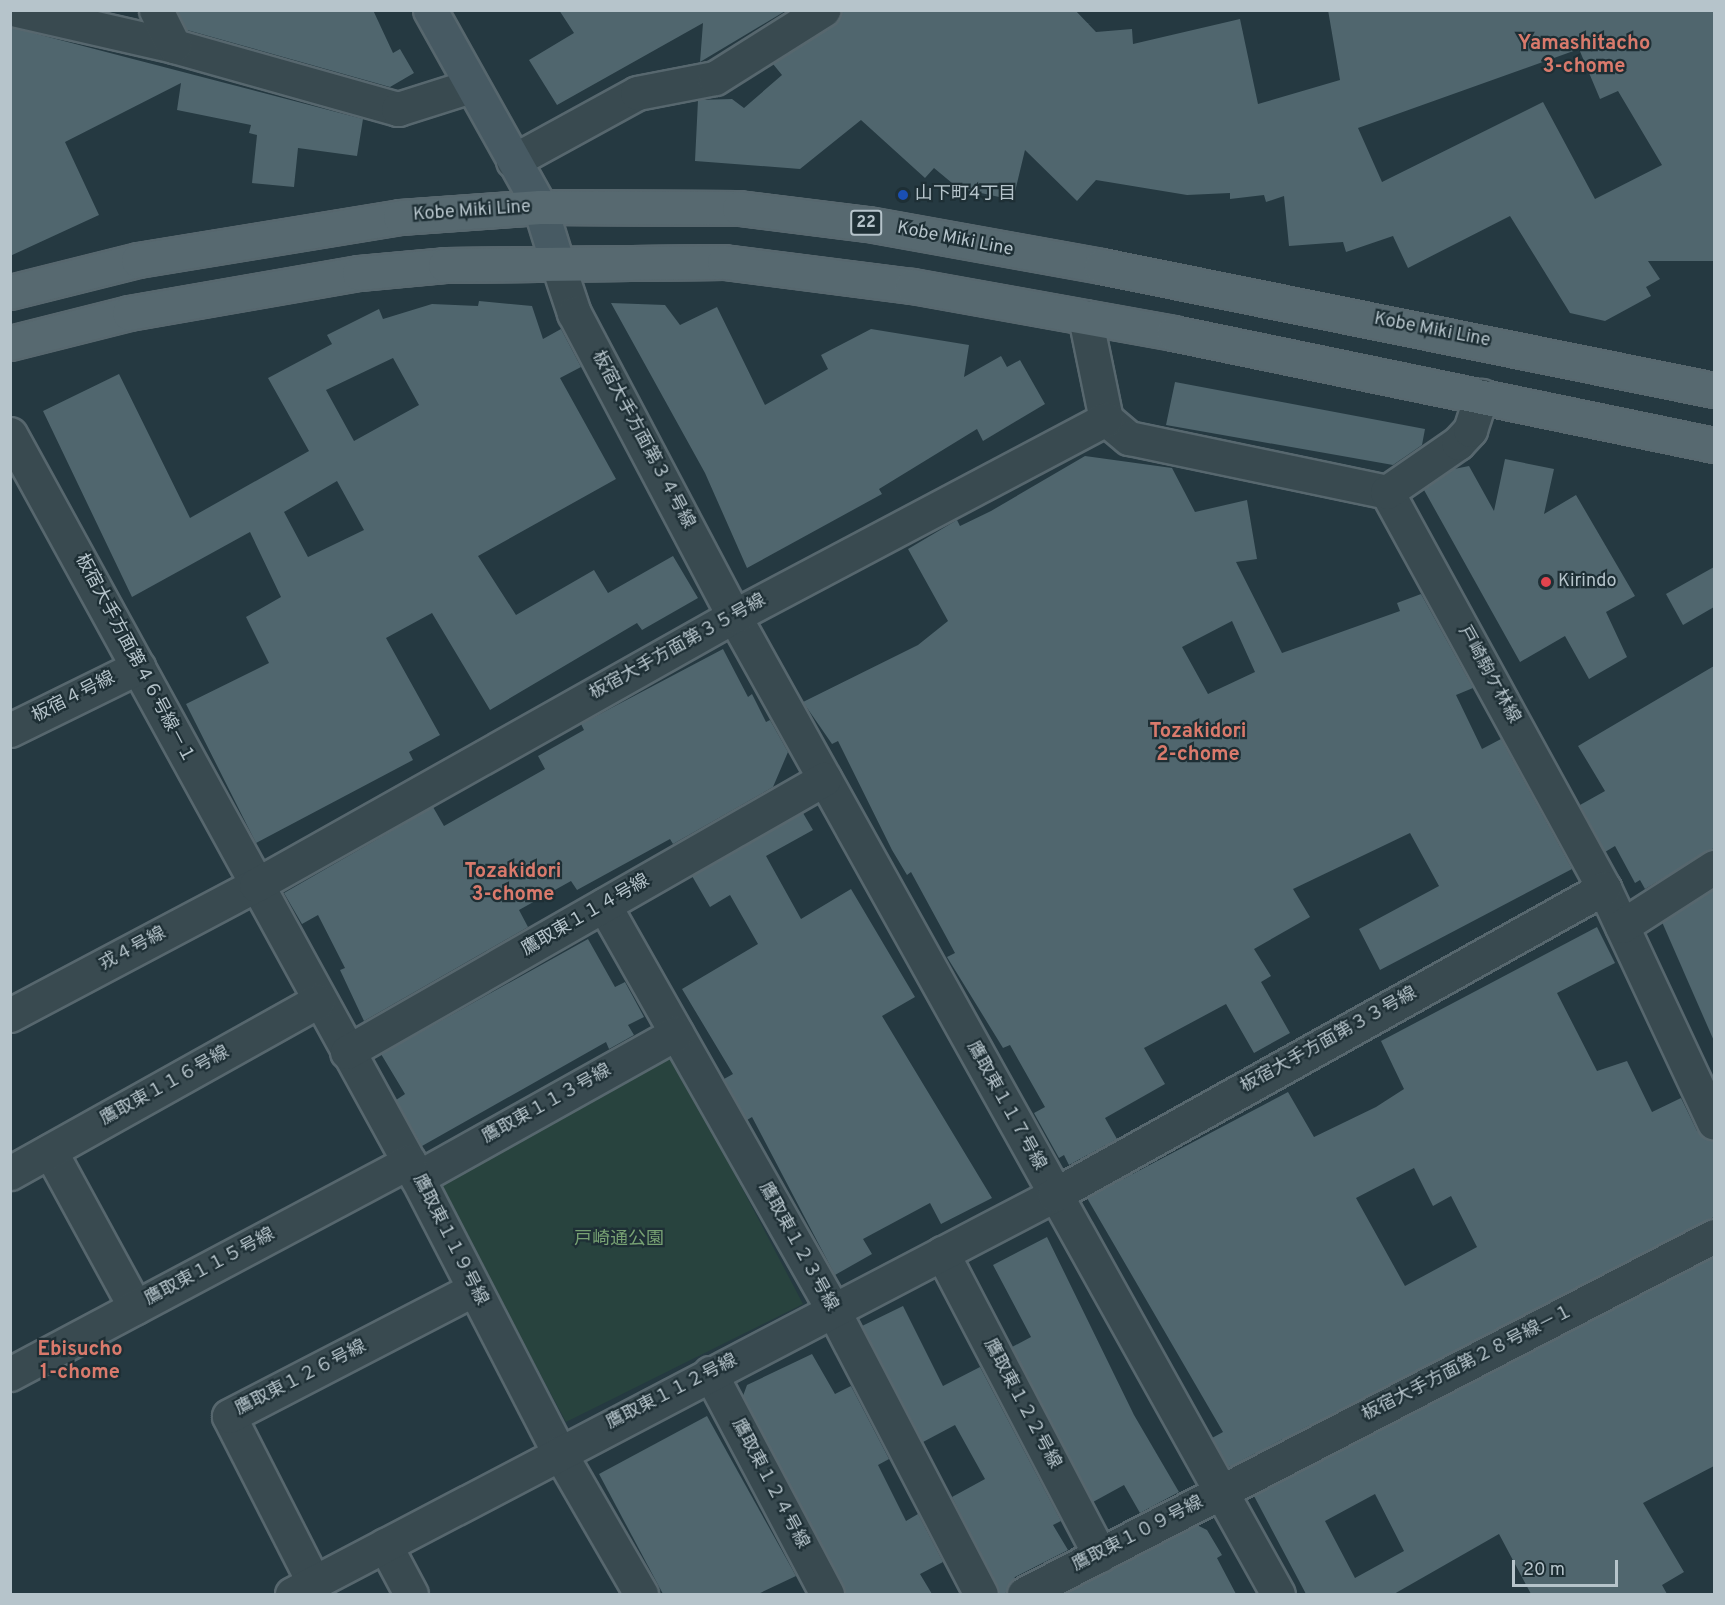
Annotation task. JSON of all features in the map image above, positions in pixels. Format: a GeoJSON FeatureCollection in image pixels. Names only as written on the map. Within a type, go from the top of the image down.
{"type":"FeatureCollection","features":[{"type":"Feature","properties":{"kind":"main road","name":"Kobe Miki Line"},"geometry":{"type":"LineString","coordinates":[[10,292],[138,260],[263,237],[400,218],[540,207],[662,203],[868,224],[1714,390]]}},
{"type":"Feature","properties":{"kind":"main road"},"geometry":{"type":"LineString","coordinates":[[10,343],[129,313],[359,273],[649,259],[771,267],[1085,318],[1481,396],[1714,445]]}},
{"type":"Feature","properties":{"kind":"street"},"geometry":{"type":"LineString","coordinates":[[17,10],[174,46],[398,109],[471,86]]}},
{"type":"Feature","properties":{"kind":"street"},"geometry":{"type":"LineString","coordinates":[[156,10],[174,46]]}},
{"type":"Feature","properties":{"kind":"street"},"geometry":{"type":"LineString","coordinates":[[430,10],[540,207],[557,262]]}},
{"type":"Feature","properties":{"kind":"street"},"geometry":{"type":"LineString","coordinates":[[513,161],[638,93],[715,78],[824,10]]}},
{"type":"Feature","properties":{"kind":"street","name":"板宿大手方面第３４号線"},"geometry":{"type":"LineString","coordinates":[[557,262],[574,312],[734,616]]}},
{"type":"Feature","properties":{"kind":"street"},"geometry":{"type":"LineString","coordinates":[[1085,318],[1106,419],[1129,438],[1388,492],[1458,443],[1470,430],[1481,396]]}},
{"type":"Feature","properties":{"kind":"street","name":"板宿大手方面第３５号線"},"geometry":{"type":"LineString","coordinates":[[256,885],[734,616],[1106,419]]}},
{"type":"Feature","properties":{"kind":"street","name":"板宿大手方面第４６号線－１"},"geometry":{"type":"LineString","coordinates":[[14,443],[256,885]]}},
{"type":"Feature","properties":{"kind":"street","name":"戸崎駒ケ林線"},"geometry":{"type":"LineString","coordinates":[[1388,492],[1604,888],[1714,1123]]}},
{"type":"Feature","properties":{"kind":"street","name":"鷹取東１１７号線"},"geometry":{"type":"LineString","coordinates":[[734,616],[1278,1594]]}},
{"type":"Feature","properties":{"kind":"street","name":"板宿４号線"},"geometry":{"type":"LineString","coordinates":[[10,730],[138,667]]}},
{"type":"Feature","properties":{"kind":"street","name":"鷹取東１１４号線"},"geometry":{"type":"LineString","coordinates":[[347,1052],[824,780]]}},
{"type":"Feature","properties":{"kind":"street"},"geometry":{"type":"LineString","coordinates":[[1622,926],[1714,867]]}},
{"type":"Feature","properties":{"kind":"street","name":"鷹取東１１９号線"},"geometry":{"type":"LineString","coordinates":[[256,885],[413,1170],[558,1452],[641,1594]]}},
{"type":"Feature","properties":{"kind":"street","name":"戎４号線"},"geometry":{"type":"LineString","coordinates":[[10,1015],[256,885]]}},
{"type":"Feature","properties":{"kind":"street","name":"板宿大手方面第３３号線"},"geometry":{"type":"LineString","coordinates":[[1054,1194],[1604,888]]}},
{"type":"Feature","properties":{"kind":"street","name":"鷹取東１２３号線"},"geometry":{"type":"LineString","coordinates":[[604,905],[833,1310],[981,1594]]}},
{"type":"Feature","properties":{"kind":"street","name":"鷹取東１１６号線"},"geometry":{"type":"LineString","coordinates":[[10,1173],[318,1001]]}},
{"type":"Feature","properties":{"kind":"street","name":"鷹取東１１３号線"},"geometry":{"type":"LineString","coordinates":[[413,1170],[676,1033]]}},
{"type":"Feature","properties":{"kind":"street"},"geometry":{"type":"LineString","coordinates":[[50,1151],[135,1307]]}},
{"type":"Feature","properties":{"kind":"street","name":"鷹取東１１５号線"},"geometry":{"type":"LineString","coordinates":[[10,1374],[135,1307],[413,1170]]}},
{"type":"Feature","properties":{"kind":"street","name":"鷹取東１１２号線"},"geometry":{"type":"LineString","coordinates":[[303,1589],[558,1452],[1054,1194]]}},
{"type":"Feature","properties":{"kind":"street","name":"板宿大手方面第２８号線－１"},"geometry":{"type":"LineString","coordinates":[[1221,1492],[1714,1236]]}},
{"type":"Feature","properties":{"kind":"street","name":"鷹取東１２２号線"},"geometry":{"type":"LineString","coordinates":[[942,1253],[1100,1555]]}},
{"type":"Feature","properties":{"kind":"street","name":"鷹取東１２６号線"},"geometry":{"type":"LineString","coordinates":[[303,1589],[229,1416],[474,1289]]}},
{"type":"Feature","properties":{"kind":"street","name":"鷹取東１２４号線"},"geometry":{"type":"LineString","coordinates":[[710,1373],[827,1594]]}},
{"type":"Feature","properties":{"kind":"street","name":"鷹取東１０９号線"},"geometry":{"type":"LineString","coordinates":[[1024,1594],[1221,1492]]}},
{"type":"Feature","properties":{"kind":"street"},"geometry":{"type":"LineString","coordinates":[[385,1545],[411,1594]]}},
{"type":"Feature","properties":{"kind":"green space","name":"戸崎通公園"},"geometry":{"type":"Polygon","coordinates":[[[670,1051],[803,1304],[566,1422],[434,1177],[670,1051]]]}},
{"type":"Feature","properties":{"kind":"building"},"geometry":{"type":"Polygon","coordinates":[[[177,10],[373,10],[393,53],[400,49],[414,73],[390,87],[187,30],[177,10]]]}},
{"type":"Feature","properties":{"kind":"building"},"geometry":{"type":"Polygon","coordinates":[[[559,10],[787,10],[700,62],[703,23],[557,105],[529,60],[574,33],[559,10]]]}},
{"type":"Feature","properties":{"kind":"building"},"geometry":{"type":"Polygon","coordinates":[[[842,10],[1075,10],[1096,32],[1132,29],[1133,44],[1240,19],[1258,104],[1340,80],[1328,10],[1714,10],[1714,261],[1648,261],[1660,279],[1646,287],[1651,296],[1605,321],[1570,313],[1510,216],[1408,268],[1393,236],[1346,252],[1343,242],[1289,246],[1284,196],[1266,202],[1264,195],[1230,199],[1230,193],[1187,195],[1096,180],[1077,201],[1025,150],[1013,200],[958,188],[934,168],[925,178],[861,120],[800,169],[695,161],[698,100],[732,99],[744,108],[782,75],[773,64],[833,26],[842,10]],[[1579,49],[1358,128],[1382,182],[1543,102],[1595,199],[1662,165],[1618,91],[1600,99],[1579,49]]]}},
{"type":"Feature","properties":{"kind":"building"},"geometry":{"type":"Polygon","coordinates":[[[10,27],[363,119],[357,156],[298,148],[294,187],[252,183],[257,135],[249,133],[251,125],[177,110],[181,83],[65,142],[99,215],[10,256],[10,27]]]}},
{"type":"Feature","properties":{"kind":"building"},"geometry":{"type":"Polygon","coordinates":[[[479,301],[532,306],[543,339],[561,329],[581,367],[560,378],[616,479],[478,556],[516,615],[594,570],[608,593],[673,556],[698,598],[642,630],[637,623],[490,710],[432,613],[386,638],[440,735],[409,752],[413,760],[256,843],[186,704],[269,663],[246,617],[281,597],[250,532],[132,597],[43,411],[119,374],[190,518],[309,451],[268,378],[332,344],[327,335],[379,309],[383,319],[432,304],[478,306],[479,301]],[[393,358],[326,390],[354,441],[419,405],[393,358]],[[337,481],[284,512],[308,557],[364,530],[337,481]]]}},
{"type":"Feature","properties":{"kind":"building"},"geometry":{"type":"Polygon","coordinates":[[[611,303],[665,305],[680,325],[717,307],[765,405],[828,369],[821,355],[871,329],[969,345],[964,377],[1001,356],[1007,367],[1020,360],[1045,404],[983,441],[977,429],[879,489],[882,494],[747,568],[705,473],[611,303]]]}},
{"type":"Feature","properties":{"kind":"building"},"geometry":{"type":"Polygon","coordinates":[[[1175,382],[1425,429],[1422,445],[1393,465],[1166,425],[1175,382]]]}},
{"type":"Feature","properties":{"kind":"building"},"geometry":{"type":"Polygon","coordinates":[[[1085,456],[1172,468],[1195,512],[1247,500],[1257,559],[1236,562],[1282,653],[1400,611],[1397,603],[1421,594],[1473,688],[1456,695],[1482,749],[1501,739],[1572,869],[1380,970],[1359,929],[1439,886],[1410,833],[1293,889],[1310,917],[1254,949],[1271,976],[1261,982],[1290,1033],[1254,1053],[1226,1004],[1144,1048],[1165,1084],[1105,1118],[1117,1139],[1069,1165],[1064,1155],[1059,1158],[1034,1113],[1045,1107],[1010,1045],[1003,1048],[947,957],[955,953],[911,872],[907,875],[892,850],[838,741],[832,744],[803,702],[918,645],[948,621],[908,549],[957,520],[960,526],[991,511],[1085,456]],[[1232,621],[1182,647],[1208,694],[1255,672],[1232,621]]]}},
{"type":"Feature","properties":{"kind":"building"},"geometry":{"type":"Polygon","coordinates":[[[1505,459],[1554,469],[1544,514],[1576,495],[1635,596],[1606,612],[1627,657],[1589,679],[1565,636],[1520,662],[1424,490],[1454,469],[1469,466],[1494,511],[1505,459]]]}},
{"type":"Feature","properties":{"kind":"building"},"geometry":{"type":"Polygon","coordinates":[[[1714,567],[1714,607],[1683,625],[1666,594],[1714,567]]]}},
{"type":"Feature","properties":{"kind":"building"},"geometry":{"type":"Polygon","coordinates":[[[723,649],[748,697],[752,694],[766,722],[770,720],[788,752],[773,787],[673,844],[670,839],[577,890],[571,881],[519,910],[528,927],[364,1021],[340,970],[345,968],[318,915],[302,924],[284,893],[433,807],[444,826],[545,769],[538,756],[584,730],[581,724],[723,649]]]}},
{"type":"Feature","properties":{"kind":"building"},"geometry":{"type":"Polygon","coordinates":[[[1714,666],[1714,848],[1645,889],[1640,880],[1635,883],[1615,846],[1605,852],[1580,805],[1605,791],[1578,746],[1714,666]]]}},
{"type":"Feature","properties":{"kind":"building"},"geometry":{"type":"Polygon","coordinates":[[[803,813],[813,830],[766,856],[801,919],[851,889],[915,997],[882,1016],[992,1198],[941,1224],[930,1203],[863,1239],[872,1254],[835,1275],[752,1117],[747,1120],[724,1079],[733,1074],[682,989],[758,944],[730,895],[710,907],[692,876],[803,813]]]}},
{"type":"Feature","properties":{"kind":"building"},"geometry":{"type":"Polygon","coordinates":[[[1714,889],[1714,1041],[1662,922],[1714,889]]]}},
{"type":"Feature","properties":{"kind":"building"},"geometry":{"type":"Polygon","coordinates":[[[1597,927],[1615,963],[1557,993],[1597,1071],[1627,1061],[1652,1112],[1681,1098],[1697,1131],[1714,1141],[1714,1217],[1229,1467],[1212,1438],[1223,1432],[1087,1198],[1288,1092],[1314,1137],[1376,1107],[1404,1089],[1381,1041],[1597,927]],[[1414,1168],[1356,1198],[1405,1286],[1477,1247],[1451,1196],[1433,1206],[1414,1168]]]}},
{"type":"Feature","properties":{"kind":"building"},"geometry":{"type":"Polygon","coordinates":[[[588,939],[615,987],[625,982],[644,1017],[628,1025],[634,1035],[609,1049],[606,1042],[422,1146],[396,1100],[405,1094],[381,1054],[588,939]]]}},
{"type":"Feature","properties":{"kind":"building"},"geometry":{"type":"Polygon","coordinates":[[[1047,1237],[1134,1415],[1179,1492],[1140,1513],[1124,1485],[1093,1502],[1012,1347],[1031,1337],[993,1265],[1047,1237]]]}},
{"type":"Feature","properties":{"kind":"building"},"geometry":{"type":"Polygon","coordinates":[[[1714,1257],[1714,1466],[1643,1503],[1684,1572],[1662,1585],[1667,1594],[1531,1594],[1499,1534],[1394,1594],[1306,1594],[1254,1496],[1714,1257]],[[1375,1494],[1325,1521],[1355,1578],[1404,1551],[1375,1494]]]}},
{"type":"Feature","properties":{"kind":"building"},"geometry":{"type":"Polygon","coordinates":[[[903,1306],[943,1386],[980,1367],[1061,1521],[1053,1525],[1068,1550],[1015,1577],[1005,1594],[1000,1594],[952,1497],[985,1479],[955,1425],[923,1442],[862,1326],[903,1306]]]}},
{"type":"Feature","properties":{"kind":"building"},"geometry":{"type":"Polygon","coordinates":[[[812,1354],[835,1394],[851,1386],[889,1459],[878,1465],[906,1521],[918,1514],[943,1562],[920,1574],[932,1594],[846,1594],[743,1396],[747,1385],[812,1354]]]}},
{"type":"Feature","properties":{"kind":"building"},"geometry":{"type":"Polygon","coordinates":[[[707,1416],[796,1576],[758,1594],[663,1594],[599,1474],[707,1416]]]}},
{"type":"Feature","properties":{"kind":"building"},"geometry":{"type":"Polygon","coordinates":[[[1197,1525],[1207,1530],[1222,1555],[1217,1558],[1236,1594],[1064,1594],[1197,1525]]]}},
{"type":"Feature","properties":{"kind":"place","name":"山下町4丁目"},"geometry":{"type":"Point","coordinates":[903,195]}},
{"type":"Feature","properties":{"kind":"place","name":"Kirindo"},"geometry":{"type":"Point","coordinates":[1546,582]}},
{"type":"Feature","properties":{"kind":"district","name":"Yamashitacho 3-chome"},"geometry":{"type":"Point","coordinates":[1584,56]}},
{"type":"Feature","properties":{"kind":"district","name":"Tozakidori 2-chome"},"geometry":{"type":"Point","coordinates":[1198,744]}},
{"type":"Feature","properties":{"kind":"district","name":"Tozakidori 3-chome"},"geometry":{"type":"Point","coordinates":[513,884]}},
{"type":"Feature","properties":{"kind":"district","name":"Ebisucho 1-chome"},"geometry":{"type":"Point","coordinates":[80,1362]}}]}
